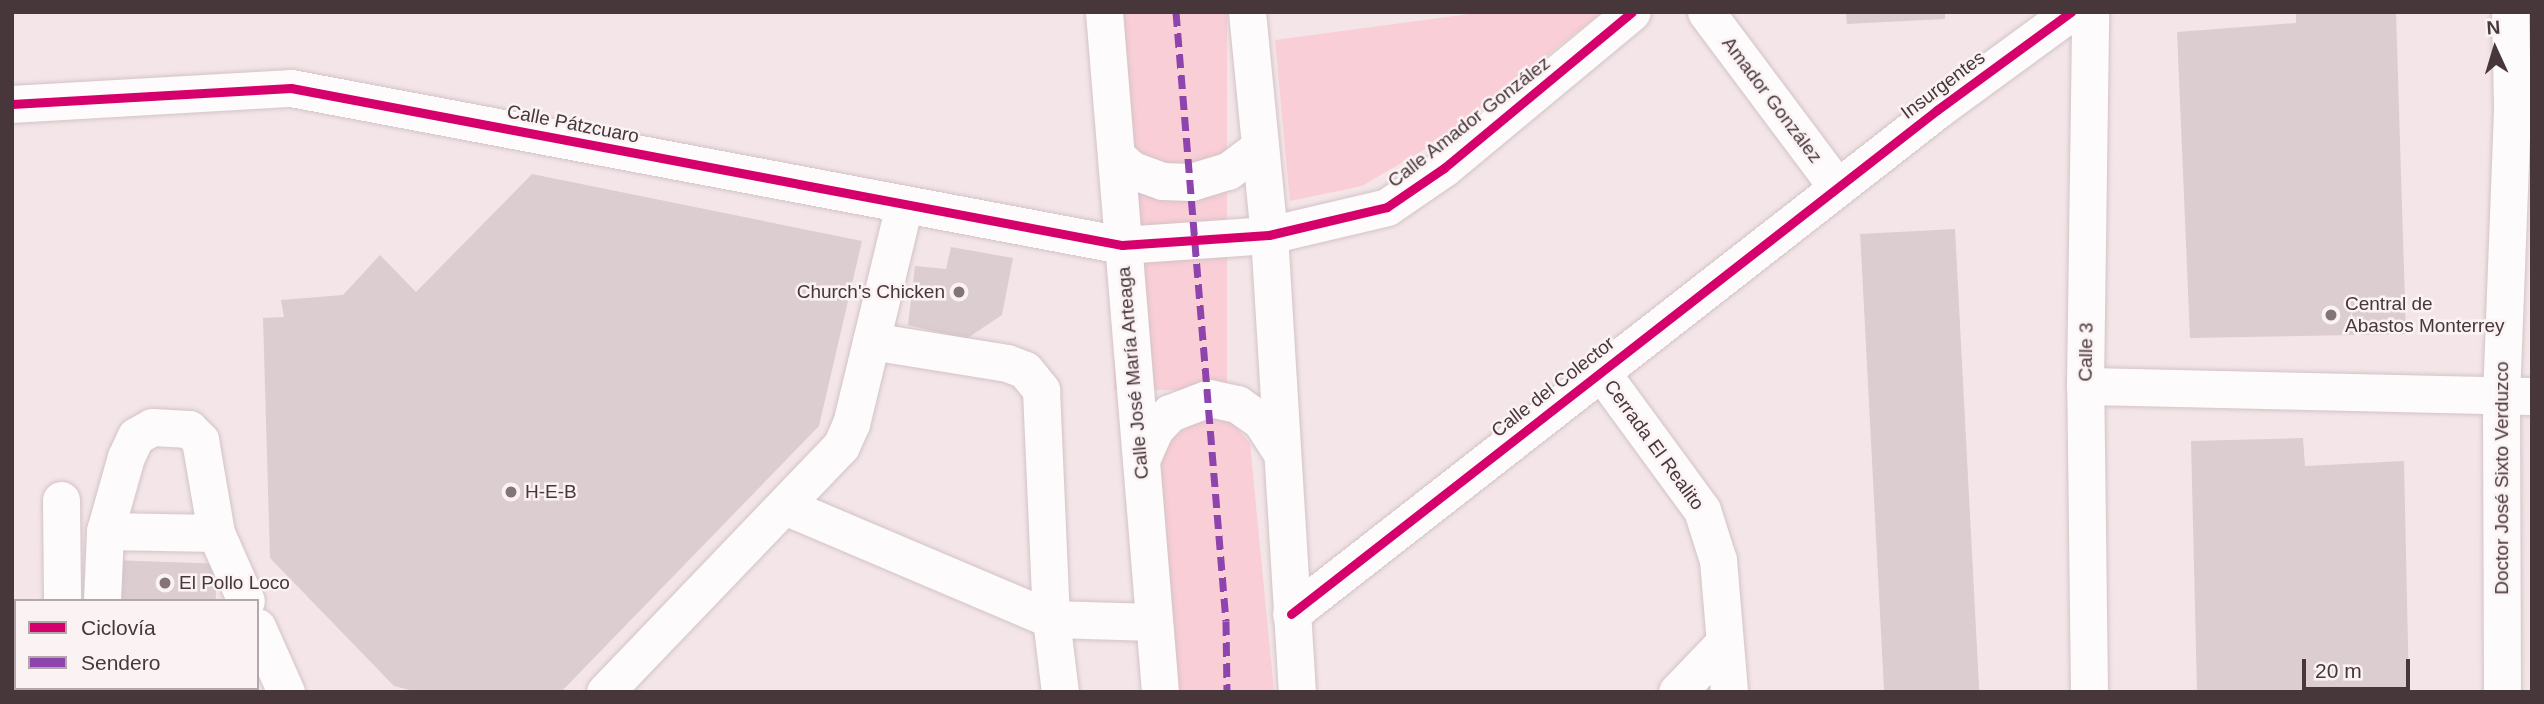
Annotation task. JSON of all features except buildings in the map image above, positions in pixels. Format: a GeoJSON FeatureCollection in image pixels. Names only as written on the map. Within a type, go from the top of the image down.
{"type":"FeatureCollection","features":[{"type":"Feature","properties":{"kind":"street","name":"Calle José María Arteaga"},"geometry":{"type":"LineString","coordinates":[[1104,12],[1160,692]]}},
{"type":"Feature","properties":{"kind":"street"},"geometry":{"type":"LineString","coordinates":[[1247,12],[1269,235],[1280,450],[1297,692]]}},
{"type":"Feature","properties":{"kind":"street","name":"Calle Amador González"},"geometry":{"type":"LineString","coordinates":[[1122,245],[1269,235],[1350,219],[1388,207],[1414,191],[1632,12]]}},
{"type":"Feature","properties":{"kind":"street","name":"Amador González"},"geometry":{"type":"LineString","coordinates":[[1706,12],[1837,187]]}},
{"type":"Feature","properties":{"kind":"street","name":"Insurgentes"},"geometry":{"type":"LineString","coordinates":[[1837,187],[2071,12]]}},
{"type":"Feature","properties":{"kind":"street","name":"Calle 3"},"geometry":{"type":"LineString","coordinates":[[2089,692],[2085,386],[2090,12]]}},
{"type":"Feature","properties":{"kind":"street","name":"Doctor José Sixto Verduzco"},"geometry":{"type":"LineString","coordinates":[[2502,692],[2516,397],[2510,12]]}},
{"type":"Feature","properties":{"kind":"street","name":"Calle Pátzcuaro"},"geometry":{"type":"LineString","coordinates":[[12,104],[290,88],[1122,245]]}},
{"type":"Feature","properties":{"kind":"street"},"geometry":{"type":"LineString","coordinates":[[1116,156],[1132,170],[1162,181],[1191,182],[1228,171],[1259,147]]}},
{"type":"Feature","properties":{"kind":"street","name":"Calle del Colector"},"geometry":{"type":"LineString","coordinates":[[1291,614],[1837,187]]}},
{"type":"Feature","properties":{"kind":"street"},"geometry":{"type":"LineString","coordinates":[[605,692],[787,507],[841,446],[851,424],[904,205]]}},
{"type":"Feature","properties":{"kind":"street"},"geometry":{"type":"LineString","coordinates":[[871,341],[1007,363],[1035,378],[1043,402],[1051,619],[1060,692]]}},
{"type":"Feature","properties":{"kind":"street","name":"Cerrada El Realito"},"geometry":{"type":"LineString","coordinates":[[1601,372],[1702,510],[1718,560],[1729,692]]}},
{"type":"Feature","properties":{"kind":"street"},"geometry":{"type":"LineString","coordinates":[[2085,386],[2516,397]]}},
{"type":"Feature","properties":{"kind":"street"},"geometry":{"type":"LineString","coordinates":[[1141,460],[1156,429],[1170,413],[1209,398],[1237,404],[1261,421],[1280,450]]}},
{"type":"Feature","properties":{"kind":"street"},"geometry":{"type":"LineString","coordinates":[[102,599],[106,531],[136,436],[152,427],[189,429],[200,440],[216,533],[245,599]]}},
{"type":"Feature","properties":{"kind":"street"},"geometry":{"type":"LineString","coordinates":[[61,500],[62,599]]}},
{"type":"Feature","properties":{"kind":"street"},"geometry":{"type":"LineString","coordinates":[[787,507],[1051,619],[1153,622]]}},
{"type":"Feature","properties":{"kind":"street"},"geometry":{"type":"LineString","coordinates":[[106,531],[216,533]]}},
{"type":"Feature","properties":{"kind":"street"},"geometry":{"type":"LineString","coordinates":[[259,631],[286,692]]}},
{"type":"Feature","properties":{"kind":"street"},"geometry":{"type":"LineString","coordinates":[[1677,692],[1724,643]]}},
{"type":"Feature","properties":{"kind":"shaded area"},"geometry":{"type":"Polygon","coordinates":[[[1114,12],[1227,12],[1227,390],[1114,390],[1114,12]]]}},
{"type":"Feature","properties":{"kind":"shaded area"},"geometry":{"type":"Polygon","coordinates":[[[1484,12],[1602,12],[1437,142],[1362,186],[1290,201],[1275,40],[1484,12]]]}},
{"type":"Feature","properties":{"kind":"shaded area"},"geometry":{"type":"Polygon","coordinates":[[[1200,419],[1230,420],[1250,443],[1274,692],[1176,692],[1157,481],[1167,441],[1200,419]]]}},
{"type":"Feature","properties":{"kind":"marked path"},"geometry":{"type":"LineString","coordinates":[[1176,12],[1226,621],[1227,692]]}},
{"type":"Feature","properties":{"kind":"cycle path"},"geometry":{"type":"LineString","coordinates":[[12,104],[291,88],[1122,245],[1269,235],[1387,207],[1444,168],[1632,12]]}},
{"type":"Feature","properties":{"kind":"cycle path"},"geometry":{"type":"LineString","coordinates":[[1291,614],[1937,110],[2071,12]]}},
{"type":"Feature","properties":{"kind":"place","name":"Church's Chicken"},"geometry":{"type":"Point","coordinates":[959,292]}},
{"type":"Feature","properties":{"kind":"place","name":"Central de Abastos Monterrey"},"geometry":{"type":"Point","coordinates":[2331,315]}},
{"type":"Feature","properties":{"kind":"place","name":"H-E-B"},"geometry":{"type":"Point","coordinates":[511,492]}},
{"type":"Feature","properties":{"kind":"place","name":"El Pollo Loco"},"geometry":{"type":"Point","coordinates":[165,583]}}]}
